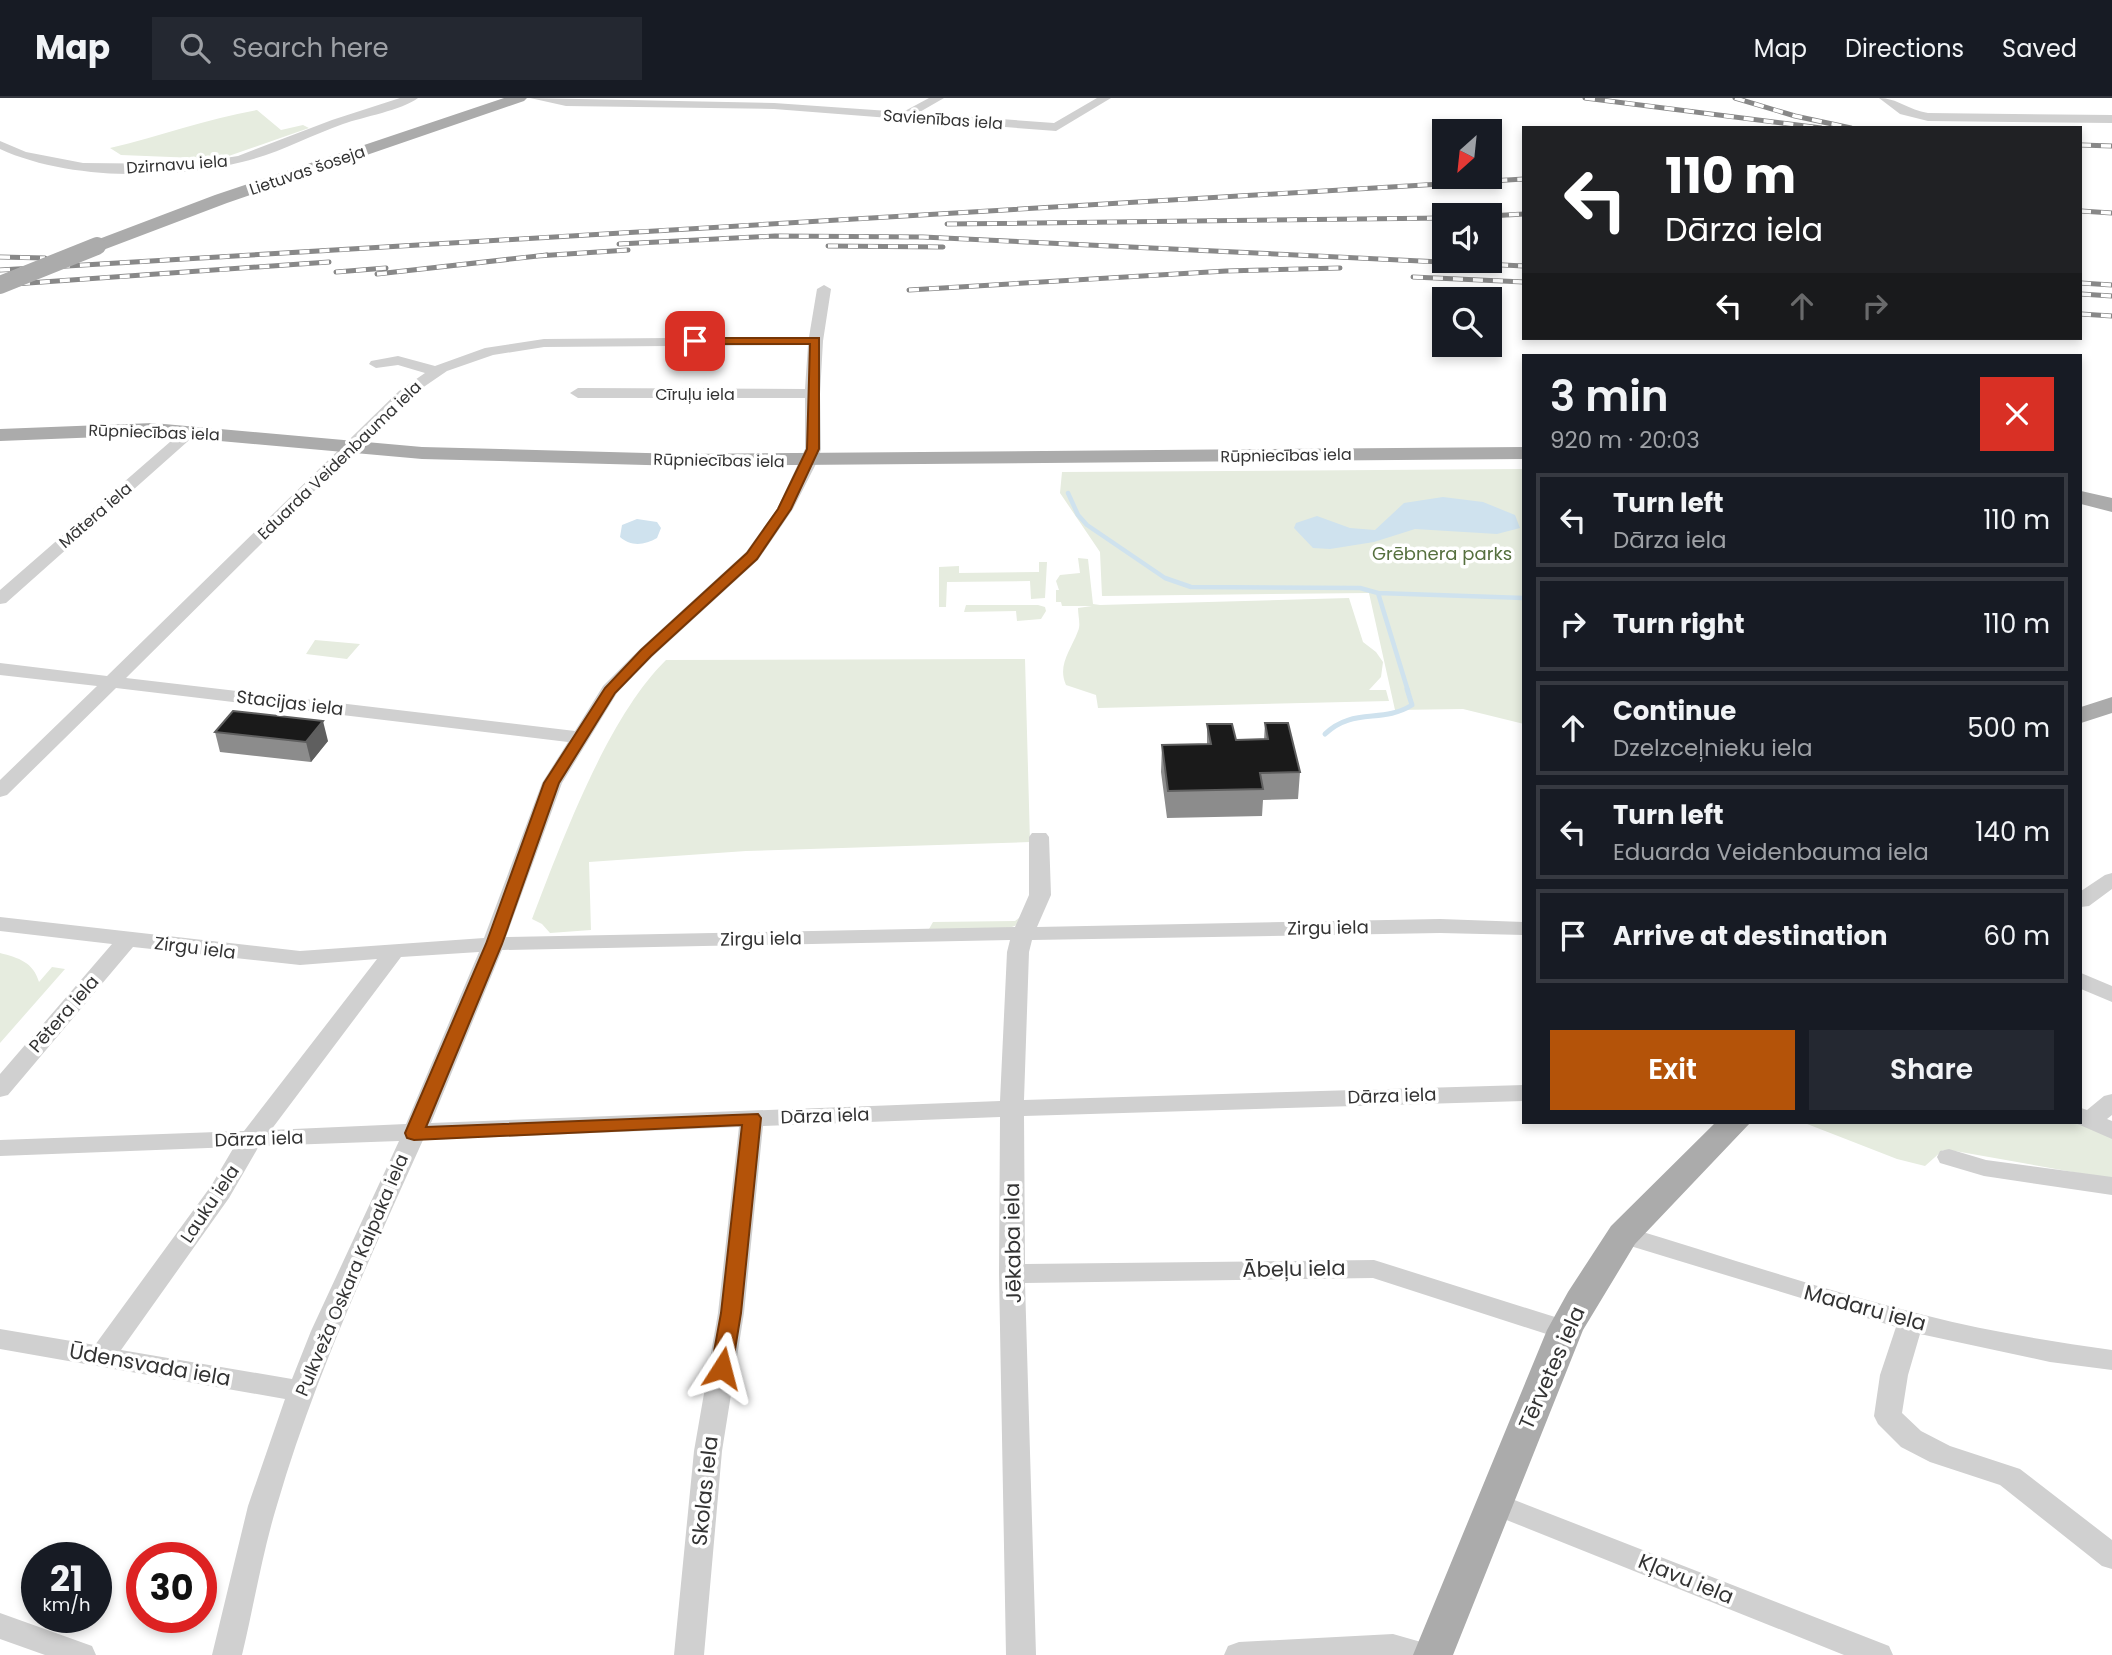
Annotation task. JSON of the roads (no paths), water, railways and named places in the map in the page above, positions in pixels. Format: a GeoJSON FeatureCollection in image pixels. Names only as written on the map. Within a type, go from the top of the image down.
{"type":"FeatureCollection","features":[{"type":"Feature","properties":{"kind":"main road","name":"Lietuvas šoseja"},"geometry":{"type":"LineString","coordinates":[[0,285],[206,205],[519,98]]}},
{"type":"Feature","properties":{"kind":"main road","name":"Rūpniecības iela"},"geometry":{"type":"LineString","coordinates":[[0,435],[101,429],[191,431],[351,447],[498,456],[810,460],[1522,453]]}},
{"type":"Feature","properties":{"kind":"main road"},"geometry":{"type":"LineString","coordinates":[[2082,497],[2112,505]]}},
{"type":"Feature","properties":{"kind":"main road"},"geometry":{"type":"LineString","coordinates":[[2082,715],[2112,705]]}},
{"type":"Feature","properties":{"kind":"main road","name":"Tērvetes iela"},"geometry":{"type":"LineString","coordinates":[[1433,1655],[1565,1330],[1580,1301],[1623,1236],[1733,1124]]}},
{"type":"Feature","properties":{"kind":"street","name":"Dzirnavu iela"},"geometry":{"type":"LineString","coordinates":[[0,145],[16,154],[44,161],[105,167],[176,167],[229,161],[412,98]]}},
{"type":"Feature","properties":{"kind":"street","name":"Savienības iela"},"geometry":{"type":"LineString","coordinates":[[536,98],[574,104],[740,106],[1056,127],[1105,98]]}},
{"type":"Feature","properties":{"kind":"street"},"geometry":{"type":"LineString","coordinates":[[740,106],[755,98]]}},
{"type":"Feature","properties":{"kind":"street"},"geometry":{"type":"LineString","coordinates":[[904,116],[938,98]]}},
{"type":"Feature","properties":{"kind":"street"},"geometry":{"type":"LineString","coordinates":[[1885,98],[1905,112],[1928,117],[2112,119]]}},
{"type":"Feature","properties":{"kind":"street"},"geometry":{"type":"LineString","coordinates":[[810,460],[813,449],[812,394],[816,341],[824,289]]}},
{"type":"Feature","properties":{"kind":"street","name":"Eduarda Veidenbauma iela"},"geometry":{"type":"LineString","coordinates":[[0,791],[404,394],[436,371],[470,356],[544,343],[816,341]]}},
{"type":"Feature","properties":{"kind":"street"},"geometry":{"type":"LineString","coordinates":[[376,364],[389,359],[436,371]]}},
{"type":"Feature","properties":{"kind":"street","name":"Cīruļu iela"},"geometry":{"type":"LineString","coordinates":[[578,393],[812,394]]}},
{"type":"Feature","properties":{"kind":"street","name":"Mātera iela"},"geometry":{"type":"LineString","coordinates":[[0,599],[191,431]]}},
{"type":"Feature","properties":{"kind":"street","name":"Pulkveža Oskara Kalpaka iela"},"geometry":{"type":"LineString","coordinates":[[227,1655],[262,1506],[300,1391],[494,944],[552,783],[579,737],[620,680],[752,556],[790,500],[810,460]]}},
{"type":"Feature","properties":{"kind":"street","name":"Stacijas iela"},"geometry":{"type":"LineString","coordinates":[[0,669],[579,737]]}},
{"type":"Feature","properties":{"kind":"street","name":"Jēkaba iela"},"geometry":{"type":"LineString","coordinates":[[1021,1655],[1012,1109],[1017,952],[1040,895],[1040,837]]}},
{"type":"Feature","properties":{"kind":"street"},"geometry":{"type":"LineString","coordinates":[[2082,900],[2112,879]]}},
{"type":"Feature","properties":{"kind":"street","name":"Zirgu iela"},"geometry":{"type":"LineString","coordinates":[[0,924],[276,957],[494,944],[1440,926],[1522,928]]}},
{"type":"Feature","properties":{"kind":"street","name":"Pētera iela"},"geometry":{"type":"LineString","coordinates":[[0,1089],[128,939]]}},
{"type":"Feature","properties":{"kind":"street","name":"Lauku iela"},"geometry":{"type":"LineString","coordinates":[[102,1356],[220,1192],[251,1139],[395,951]]}},
{"type":"Feature","properties":{"kind":"street"},"geometry":{"type":"LineString","coordinates":[[2082,980],[2112,995]]}},
{"type":"Feature","properties":{"kind":"street","name":"Dārza iela"},"geometry":{"type":"LineString","coordinates":[[0,1148],[752,1118],[1522,1093]]}},
{"type":"Feature","properties":{"kind":"street"},"geometry":{"type":"LineString","coordinates":[[2085,1118],[2112,1102]]}},
{"type":"Feature","properties":{"kind":"street","name":"Skolas iela"},"geometry":{"type":"LineString","coordinates":[[689,1655],[708,1451],[731,1313],[752,1118]]}},
{"type":"Feature","properties":{"kind":"street"},"geometry":{"type":"LineString","coordinates":[[2085,1118],[2112,1131]]}},
{"type":"Feature","properties":{"kind":"street"},"geometry":{"type":"LineString","coordinates":[[1949,1157],[1984,1168],[2112,1186]]}},
{"type":"Feature","properties":{"kind":"street","name":"Madaru iela"},"geometry":{"type":"LineString","coordinates":[[1623,1236],[1911,1322],[2079,1356],[2112,1360]]}},
{"type":"Feature","properties":{"kind":"street","name":"Ābeļu iela"},"geometry":{"type":"LineString","coordinates":[[1013,1274],[1374,1269],[1565,1330]]}},
{"type":"Feature","properties":{"kind":"street"},"geometry":{"type":"LineString","coordinates":[[1911,1322],[1894,1375],[1888,1416],[1911,1439],[1940,1454],[2010,1477],[2112,1557]]}},
{"type":"Feature","properties":{"kind":"street","name":"Ūdensvada iela"},"geometry":{"type":"LineString","coordinates":[[0,1339],[300,1391]]}},
{"type":"Feature","properties":{"kind":"street","name":"Kļavu iela"},"geometry":{"type":"LineString","coordinates":[[1494,1503],[1878,1655]]}},
{"type":"Feature","properties":{"kind":"street"},"geometry":{"type":"LineString","coordinates":[[0,1626],[81,1655]]}},
{"type":"Feature","properties":{"kind":"street"},"geometry":{"type":"LineString","coordinates":[[1240,1655],[1394,1647],[1424,1655]]}},
{"type":"Feature","properties":{"kind":"water"},"geometry":{"type":"Polygon","coordinates":[[[1443,497],[1483,502],[1515,515],[1520,528],[1497,534],[1415,529],[1374,542],[1330,549],[1313,548],[1294,528],[1296,523],[1317,516],[1350,528],[1375,530],[1404,503],[1443,497]]]}},
{"type":"Feature","properties":{"kind":"water"},"geometry":{"type":"Polygon","coordinates":[[[637,519],[657,522],[661,528],[657,538],[638,544],[620,537],[622,525],[637,519]]]}},
{"type":"Feature","properties":{"kind":"waterway"},"geometry":{"type":"LineString","coordinates":[[1068,493],[1078,515],[1087,525],[1165,578],[1191,587],[1360,588],[1378,593]]}},
{"type":"Feature","properties":{"kind":"waterway"},"geometry":{"type":"LineString","coordinates":[[1378,593],[1522,598]]}},
{"type":"Feature","properties":{"kind":"waterway"},"geometry":{"type":"LineString","coordinates":[[1378,593],[1408,691]]}},
{"type":"Feature","properties":{"kind":"waterway"},"geometry":{"type":"LineString","coordinates":[[1325,734],[1346,721],[1390,714],[1412,705],[1407,689]]}},
{"type":"Feature","properties":{"kind":"railway"},"geometry":{"type":"LineString","coordinates":[[1585,98],[1805,126]]}},
{"type":"Feature","properties":{"kind":"railway"},"geometry":{"type":"LineString","coordinates":[[1735,98],[1795,116],[1842,126]]}},
{"type":"Feature","properties":{"kind":"railway"},"geometry":{"type":"LineString","coordinates":[[2082,145],[2112,146]]}},
{"type":"Feature","properties":{"kind":"railway"},"geometry":{"type":"LineString","coordinates":[[0,270],[1522,179]]}},
{"type":"Feature","properties":{"kind":"railway"},"geometry":{"type":"LineString","coordinates":[[2082,211],[2112,213]]}},
{"type":"Feature","properties":{"kind":"railway"},"geometry":{"type":"LineString","coordinates":[[1502,215],[1522,214]]}},
{"type":"Feature","properties":{"kind":"railway"},"geometry":{"type":"LineString","coordinates":[[947,224],[1432,218]]}},
{"type":"Feature","properties":{"kind":"railway"},"geometry":{"type":"LineString","coordinates":[[619,244],[775,236],[923,237],[1522,266]]}},
{"type":"Feature","properties":{"kind":"railway"},"geometry":{"type":"LineString","coordinates":[[828,246],[943,247]]}},
{"type":"Feature","properties":{"kind":"railway"},"geometry":{"type":"LineString","coordinates":[[540,256],[628,250]]}},
{"type":"Feature","properties":{"kind":"railway"},"geometry":{"type":"LineString","coordinates":[[540,256],[547,255]]}},
{"type":"Feature","properties":{"kind":"railway"},"geometry":{"type":"LineString","coordinates":[[377,274],[540,256]]}},
{"type":"Feature","properties":{"kind":"railway"},"geometry":{"type":"LineString","coordinates":[[0,257],[45,258]]}},
{"type":"Feature","properties":{"kind":"railway"},"geometry":{"type":"LineString","coordinates":[[0,285],[329,262]]}},
{"type":"Feature","properties":{"kind":"railway"},"geometry":{"type":"LineString","coordinates":[[336,272],[386,268]]}},
{"type":"Feature","properties":{"kind":"railway"},"geometry":{"type":"LineString","coordinates":[[909,290],[1226,271],[1340,268]]}},
{"type":"Feature","properties":{"kind":"railway"},"geometry":{"type":"LineString","coordinates":[[1413,277],[1522,282]]}},
{"type":"Feature","properties":{"kind":"railway"},"geometry":{"type":"LineString","coordinates":[[2082,283],[2112,285]]}},
{"type":"Feature","properties":{"kind":"railway"},"geometry":{"type":"LineString","coordinates":[[2082,294],[2112,296]]}},
{"type":"Feature","properties":{"kind":"railway"},"geometry":{"type":"LineString","coordinates":[[2082,314],[2112,316]]}},
{"type":"Feature","properties":{"kind":"park label","name":"Grēbnera parks"},"geometry":{"type":"Point","coordinates":[1442,554]}}]}
